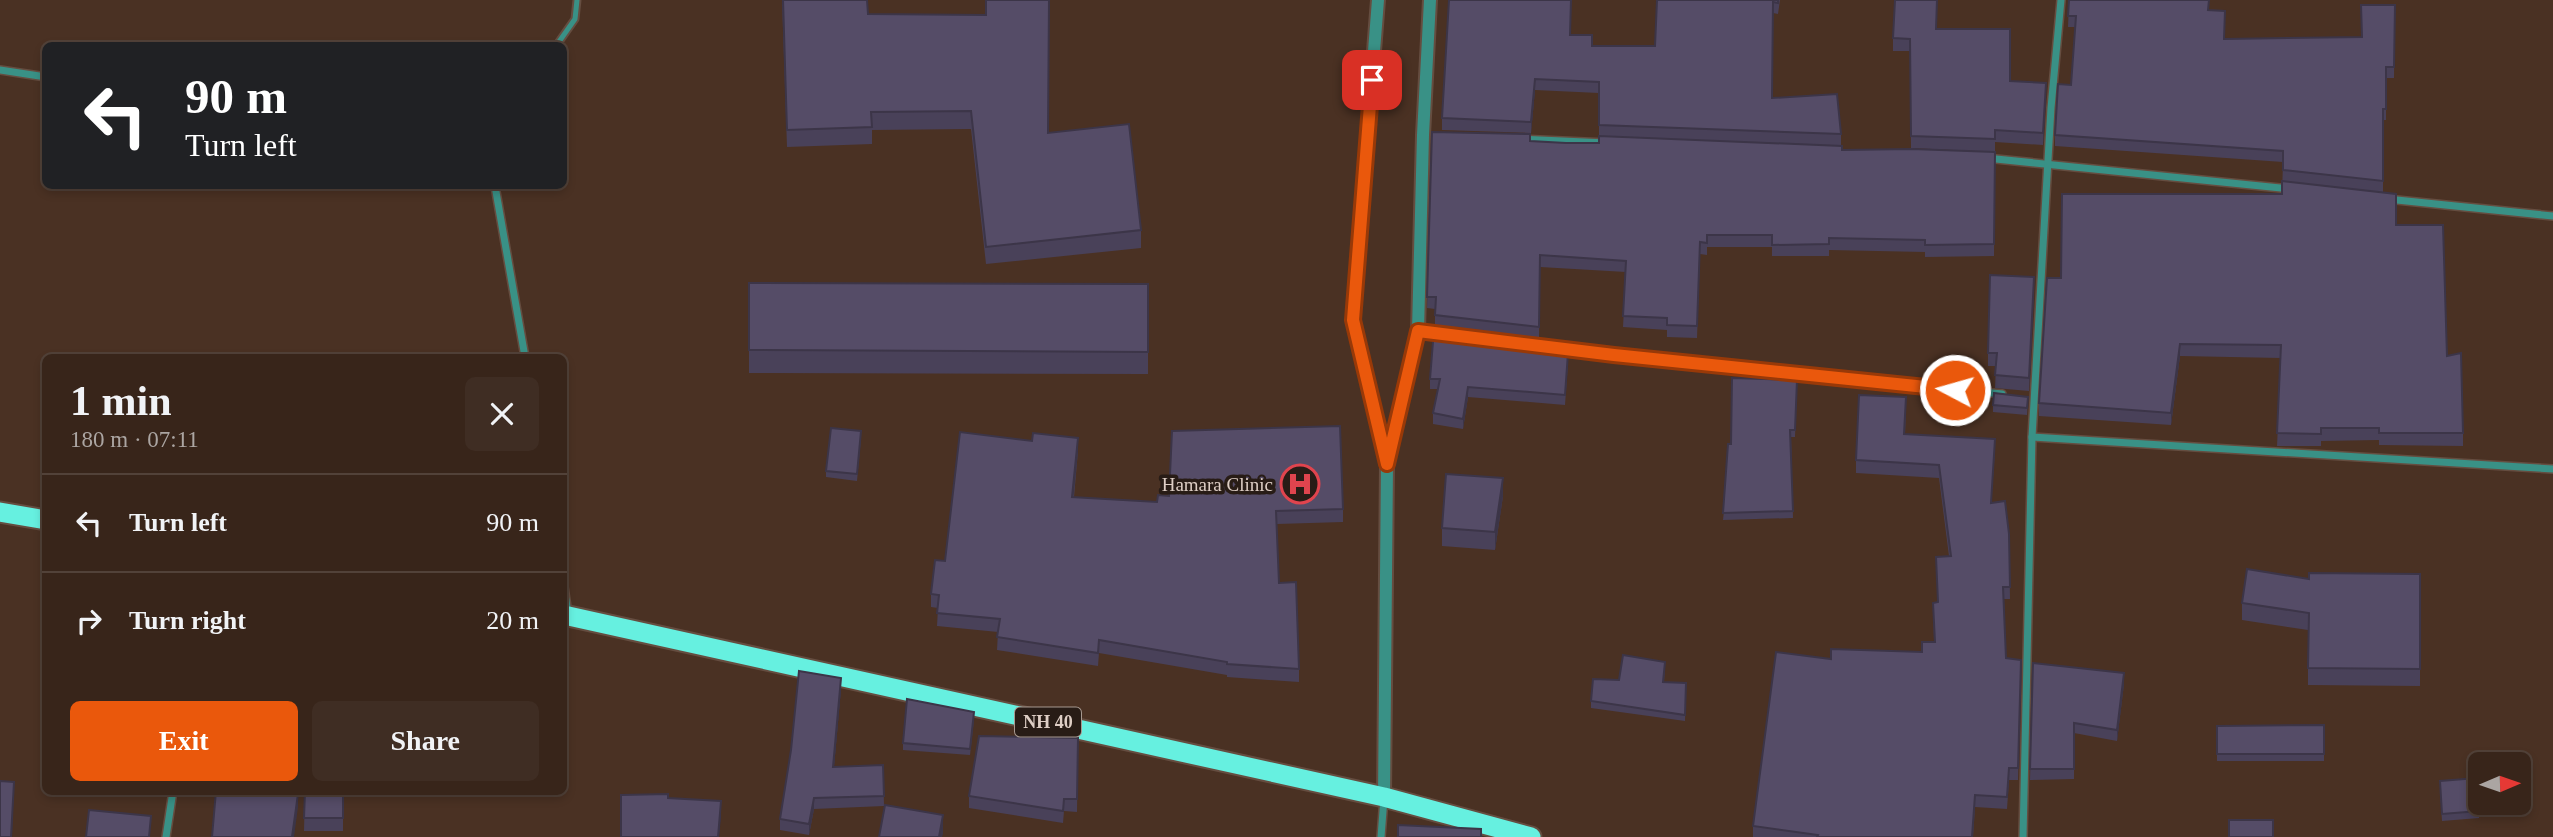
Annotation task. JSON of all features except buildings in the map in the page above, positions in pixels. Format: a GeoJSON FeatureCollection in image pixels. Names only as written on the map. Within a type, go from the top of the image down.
{"type":"FeatureCollection","features":[{"type":"Feature","properties":{"kind":"highway"},"geometry":{"type":"LineString","coordinates":[[0,513],[42,519]]}},
{"type":"Feature","properties":{"kind":"highway","name":"NH 40"},"geometry":{"type":"LineString","coordinates":[[567,615],[1384,797],[1531,837]]}},
{"type":"Feature","properties":{"kind":"street"},"geometry":{"type":"LineString","coordinates":[[1378,0],[1353,320],[1387,464]]}},
{"type":"Feature","properties":{"kind":"street"},"geometry":{"type":"LineString","coordinates":[[1381,837],[1384,797],[1387,464],[1418,331],[1423,135],[1430,0]]}},
{"type":"Feature","properties":{"kind":"street"},"geometry":{"type":"LineString","coordinates":[[2023,837],[2032,437],[2048,164],[2061,0]]}},
{"type":"Feature","properties":{"kind":"street"},"geometry":{"type":"LineString","coordinates":[[0,70],[42,76]]}},
{"type":"Feature","properties":{"kind":"street"},"geometry":{"type":"LineString","coordinates":[[1423,135],[1436,136]]}},
{"type":"Feature","properties":{"kind":"street"},"geometry":{"type":"LineString","coordinates":[[1505,139],[1615,143]]}},
{"type":"Feature","properties":{"kind":"street"},"geometry":{"type":"LineString","coordinates":[[1973,157],[2294,189]]}},
{"type":"Feature","properties":{"kind":"street"},"geometry":{"type":"LineString","coordinates":[[496,189],[524,354]]}},
{"type":"Feature","properties":{"kind":"street"},"geometry":{"type":"LineString","coordinates":[[2375,197],[2553,216]]}},
{"type":"Feature","properties":{"kind":"street"},"geometry":{"type":"LineString","coordinates":[[1418,331],[1457,336]]}},
{"type":"Feature","properties":{"kind":"street"},"geometry":{"type":"LineString","coordinates":[[1522,344],[2007,395]]}},
{"type":"Feature","properties":{"kind":"street"},"geometry":{"type":"LineString","coordinates":[[2020,396],[2034,398]]}},
{"type":"Feature","properties":{"kind":"street"},"geometry":{"type":"LineString","coordinates":[[2032,437],[2553,469]]}},
{"type":"Feature","properties":{"kind":"street"},"geometry":{"type":"LineString","coordinates":[[166,837],[172,795]]}},
{"type":"Feature","properties":{"kind":"lane"},"geometry":{"type":"LineString","coordinates":[[559,42],[575,19],[577,0]]}},
{"type":"Feature","properties":{"kind":"place","name":"Hamara Clinic"},"geometry":{"type":"Point","coordinates":[1300,484]}},
{"type":"Feature","properties":{"kind":"route"},"geometry":{"type":"LineString","coordinates":[[1372,80],[1353,320],[1387,464],[1418,331],[1614,355],[1955,390]]}}]}
